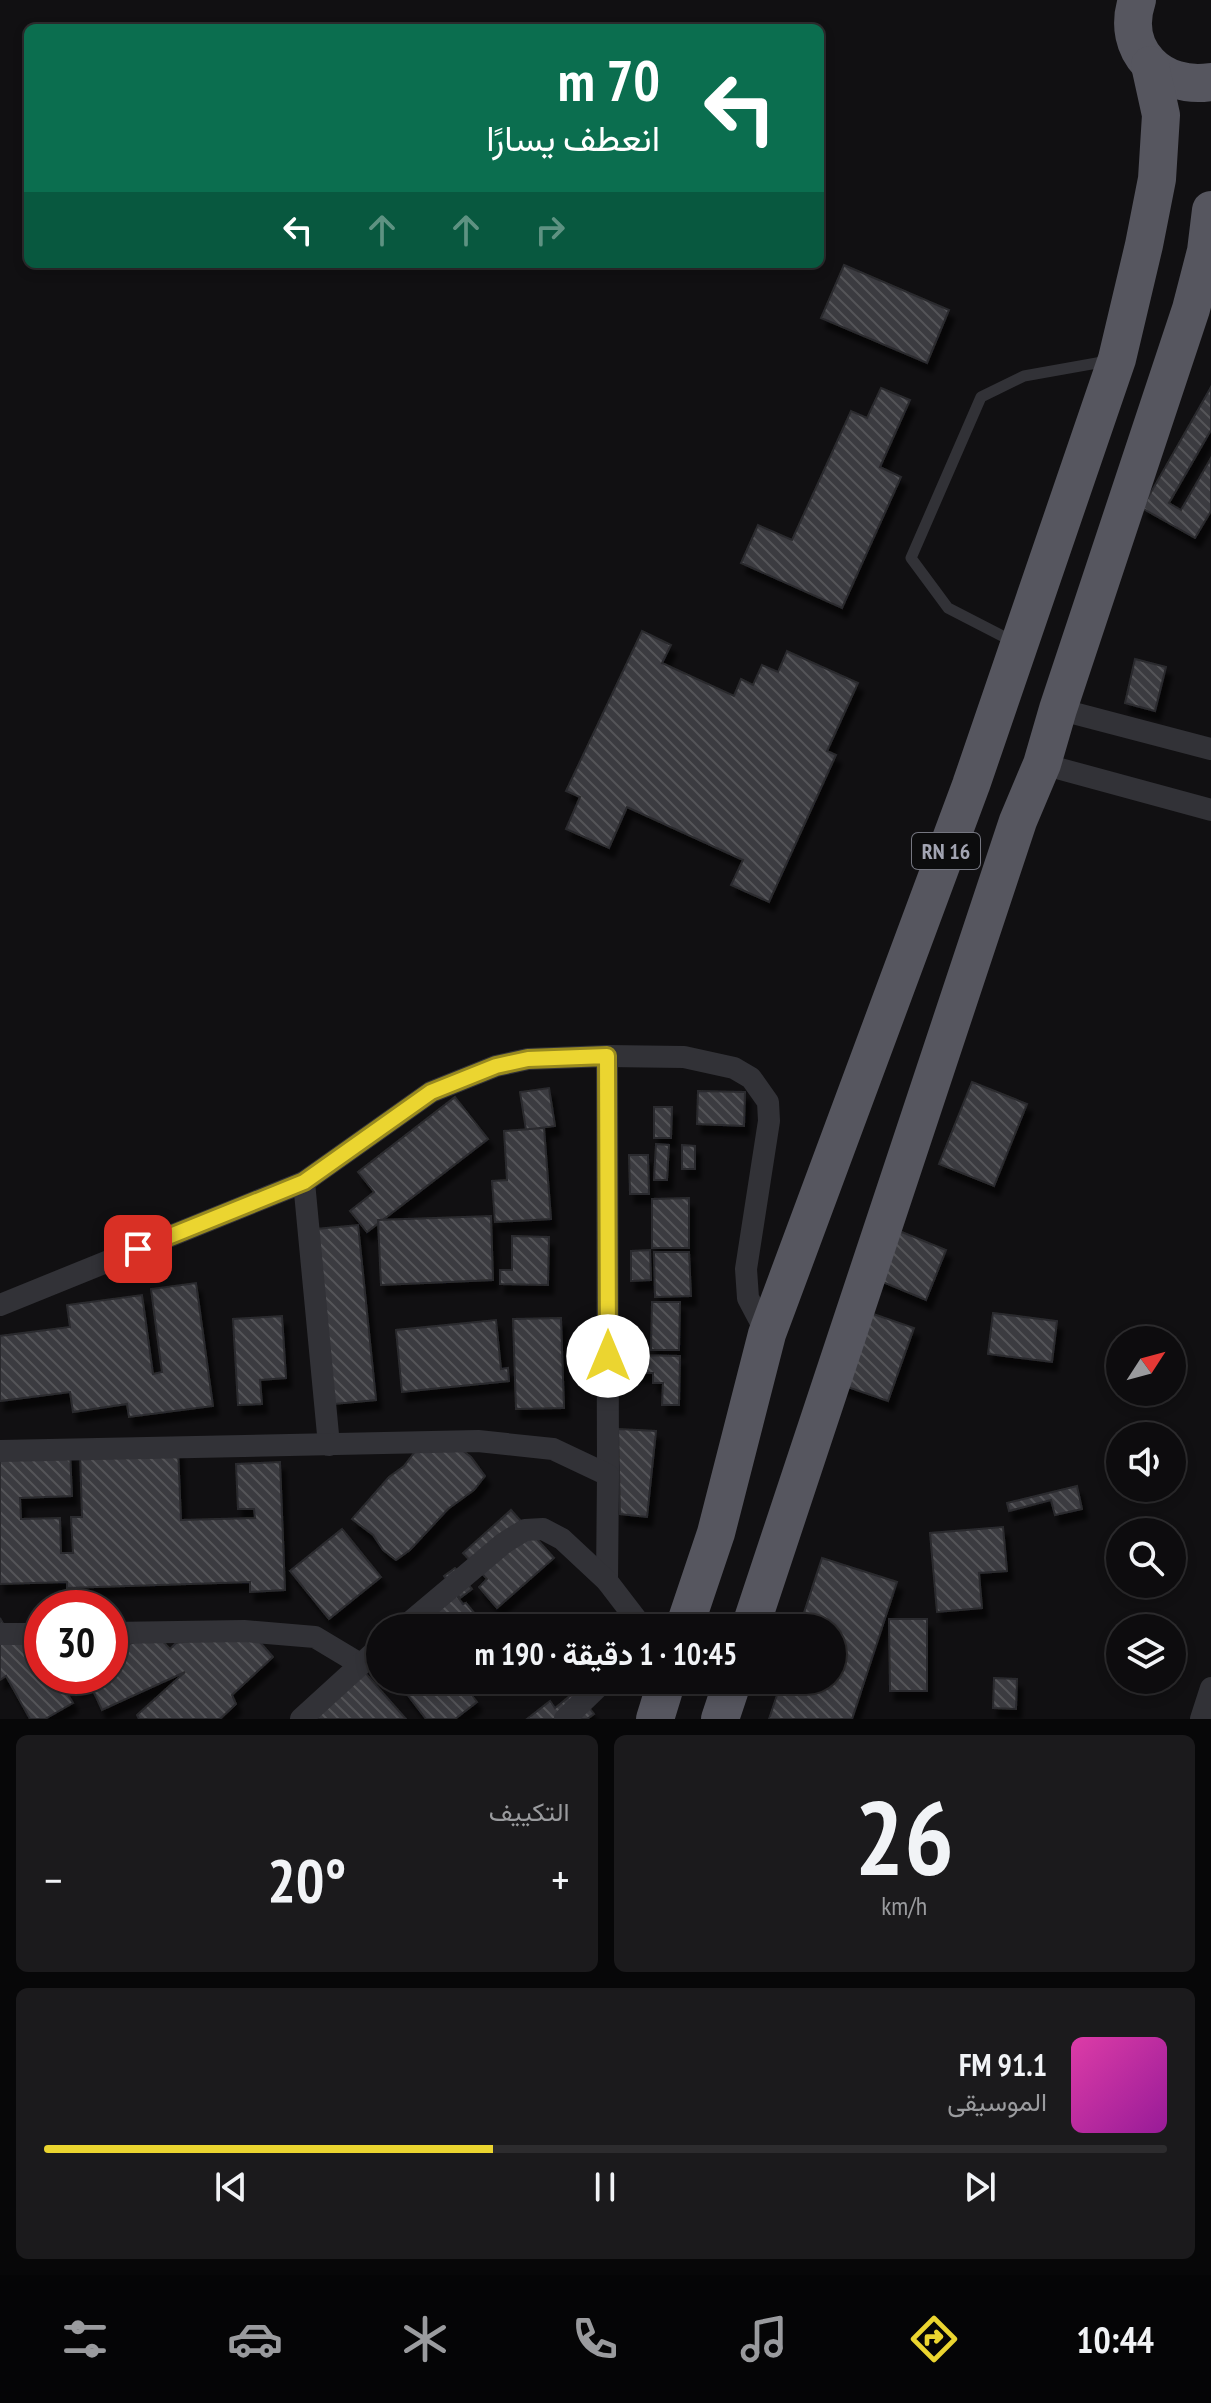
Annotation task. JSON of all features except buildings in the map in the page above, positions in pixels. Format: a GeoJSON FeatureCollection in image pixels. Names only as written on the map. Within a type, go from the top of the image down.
{"type":"FeatureCollection","features":[{"type":"Feature","properties":{"kind":"highway"},"geometry":{"type":"LineString","coordinates":[[1137,0],[1133,31],[1136,43],[1150,65],[1168,78],[1183,83],[1211,82]]}},
{"type":"Feature","properties":{"kind":"highway","name":"RN 16"},"geometry":{"type":"LineString","coordinates":[[689,1614],[716,1533],[767,1334],[971,785],[1117,359],[1157,179],[1161,115],[1150,65]]}},
{"type":"Feature","properties":{"kind":"highway","name":"RN 16"},"geometry":{"type":"LineString","coordinates":[[755,1614],[1018,821],[1042,764],[1191,309],[1206,251],[1211,210]]}},
{"type":"Feature","properties":{"kind":"highway"},"geometry":{"type":"LineString","coordinates":[[1191,309],[1211,275]]}},
{"type":"Feature","properties":{"kind":"highway"},"geometry":{"type":"LineString","coordinates":[[655,1719],[663,1694]]}},
{"type":"Feature","properties":{"kind":"highway"},"geometry":{"type":"LineString","coordinates":[[720,1719],[728,1694]]}},
{"type":"Feature","properties":{"kind":"street"},"geometry":{"type":"LineString","coordinates":[[1058,709],[1211,749]]}},
{"type":"Feature","properties":{"kind":"street"},"geometry":{"type":"LineString","coordinates":[[1042,764],[1211,810]]}},
{"type":"Feature","properties":{"kind":"street"},"geometry":{"type":"LineString","coordinates":[[607,1056],[607,1581]]}},
{"type":"Feature","properties":{"kind":"street"},"geometry":{"type":"LineString","coordinates":[[0,1305],[304,1182],[431,1092],[496,1066],[528,1059],[684,1057],[734,1068],[751,1078],[768,1102],[769,1121],[746,1269],[748,1298],[767,1334]]}},
{"type":"Feature","properties":{"kind":"street"},"geometry":{"type":"LineString","coordinates":[[304,1182],[329,1445]]}},
{"type":"Feature","properties":{"kind":"street"},"geometry":{"type":"LineString","coordinates":[[0,1451],[478,1441],[553,1449],[608,1475]]}},
{"type":"Feature","properties":{"kind":"street"},"geometry":{"type":"LineString","coordinates":[[420,1614],[504,1543],[525,1530],[543,1529],[562,1539],[607,1581],[632,1614]]}},
{"type":"Feature","properties":{"kind":"street"},"geometry":{"type":"LineString","coordinates":[[128,1633],[244,1631],[315,1637],[360,1664]]}},
{"type":"Feature","properties":{"kind":"street"},"geometry":{"type":"LineString","coordinates":[[0,1634],[24,1634]]}},
{"type":"Feature","properties":{"kind":"street"},"geometry":{"type":"LineString","coordinates":[[301,1719],[366,1659]]}},
{"type":"Feature","properties":{"kind":"street"},"geometry":{"type":"LineString","coordinates":[[1201,1719],[1211,1688]]}},
{"type":"Feature","properties":{"kind":"street"},"geometry":{"type":"LineString","coordinates":[[565,1719],[591,1694]]}},
{"type":"Feature","properties":{"kind":"lane"},"geometry":{"type":"LineString","coordinates":[[1019,645],[948,608],[911,558],[981,397],[1024,376],[1117,359]]}},
{"type":"Feature","properties":{"kind":"route"},"geometry":{"type":"LineString","coordinates":[[138,1249],[304,1182],[431,1092],[496,1066],[528,1059],[607,1056],[608,1356]]}}]}
